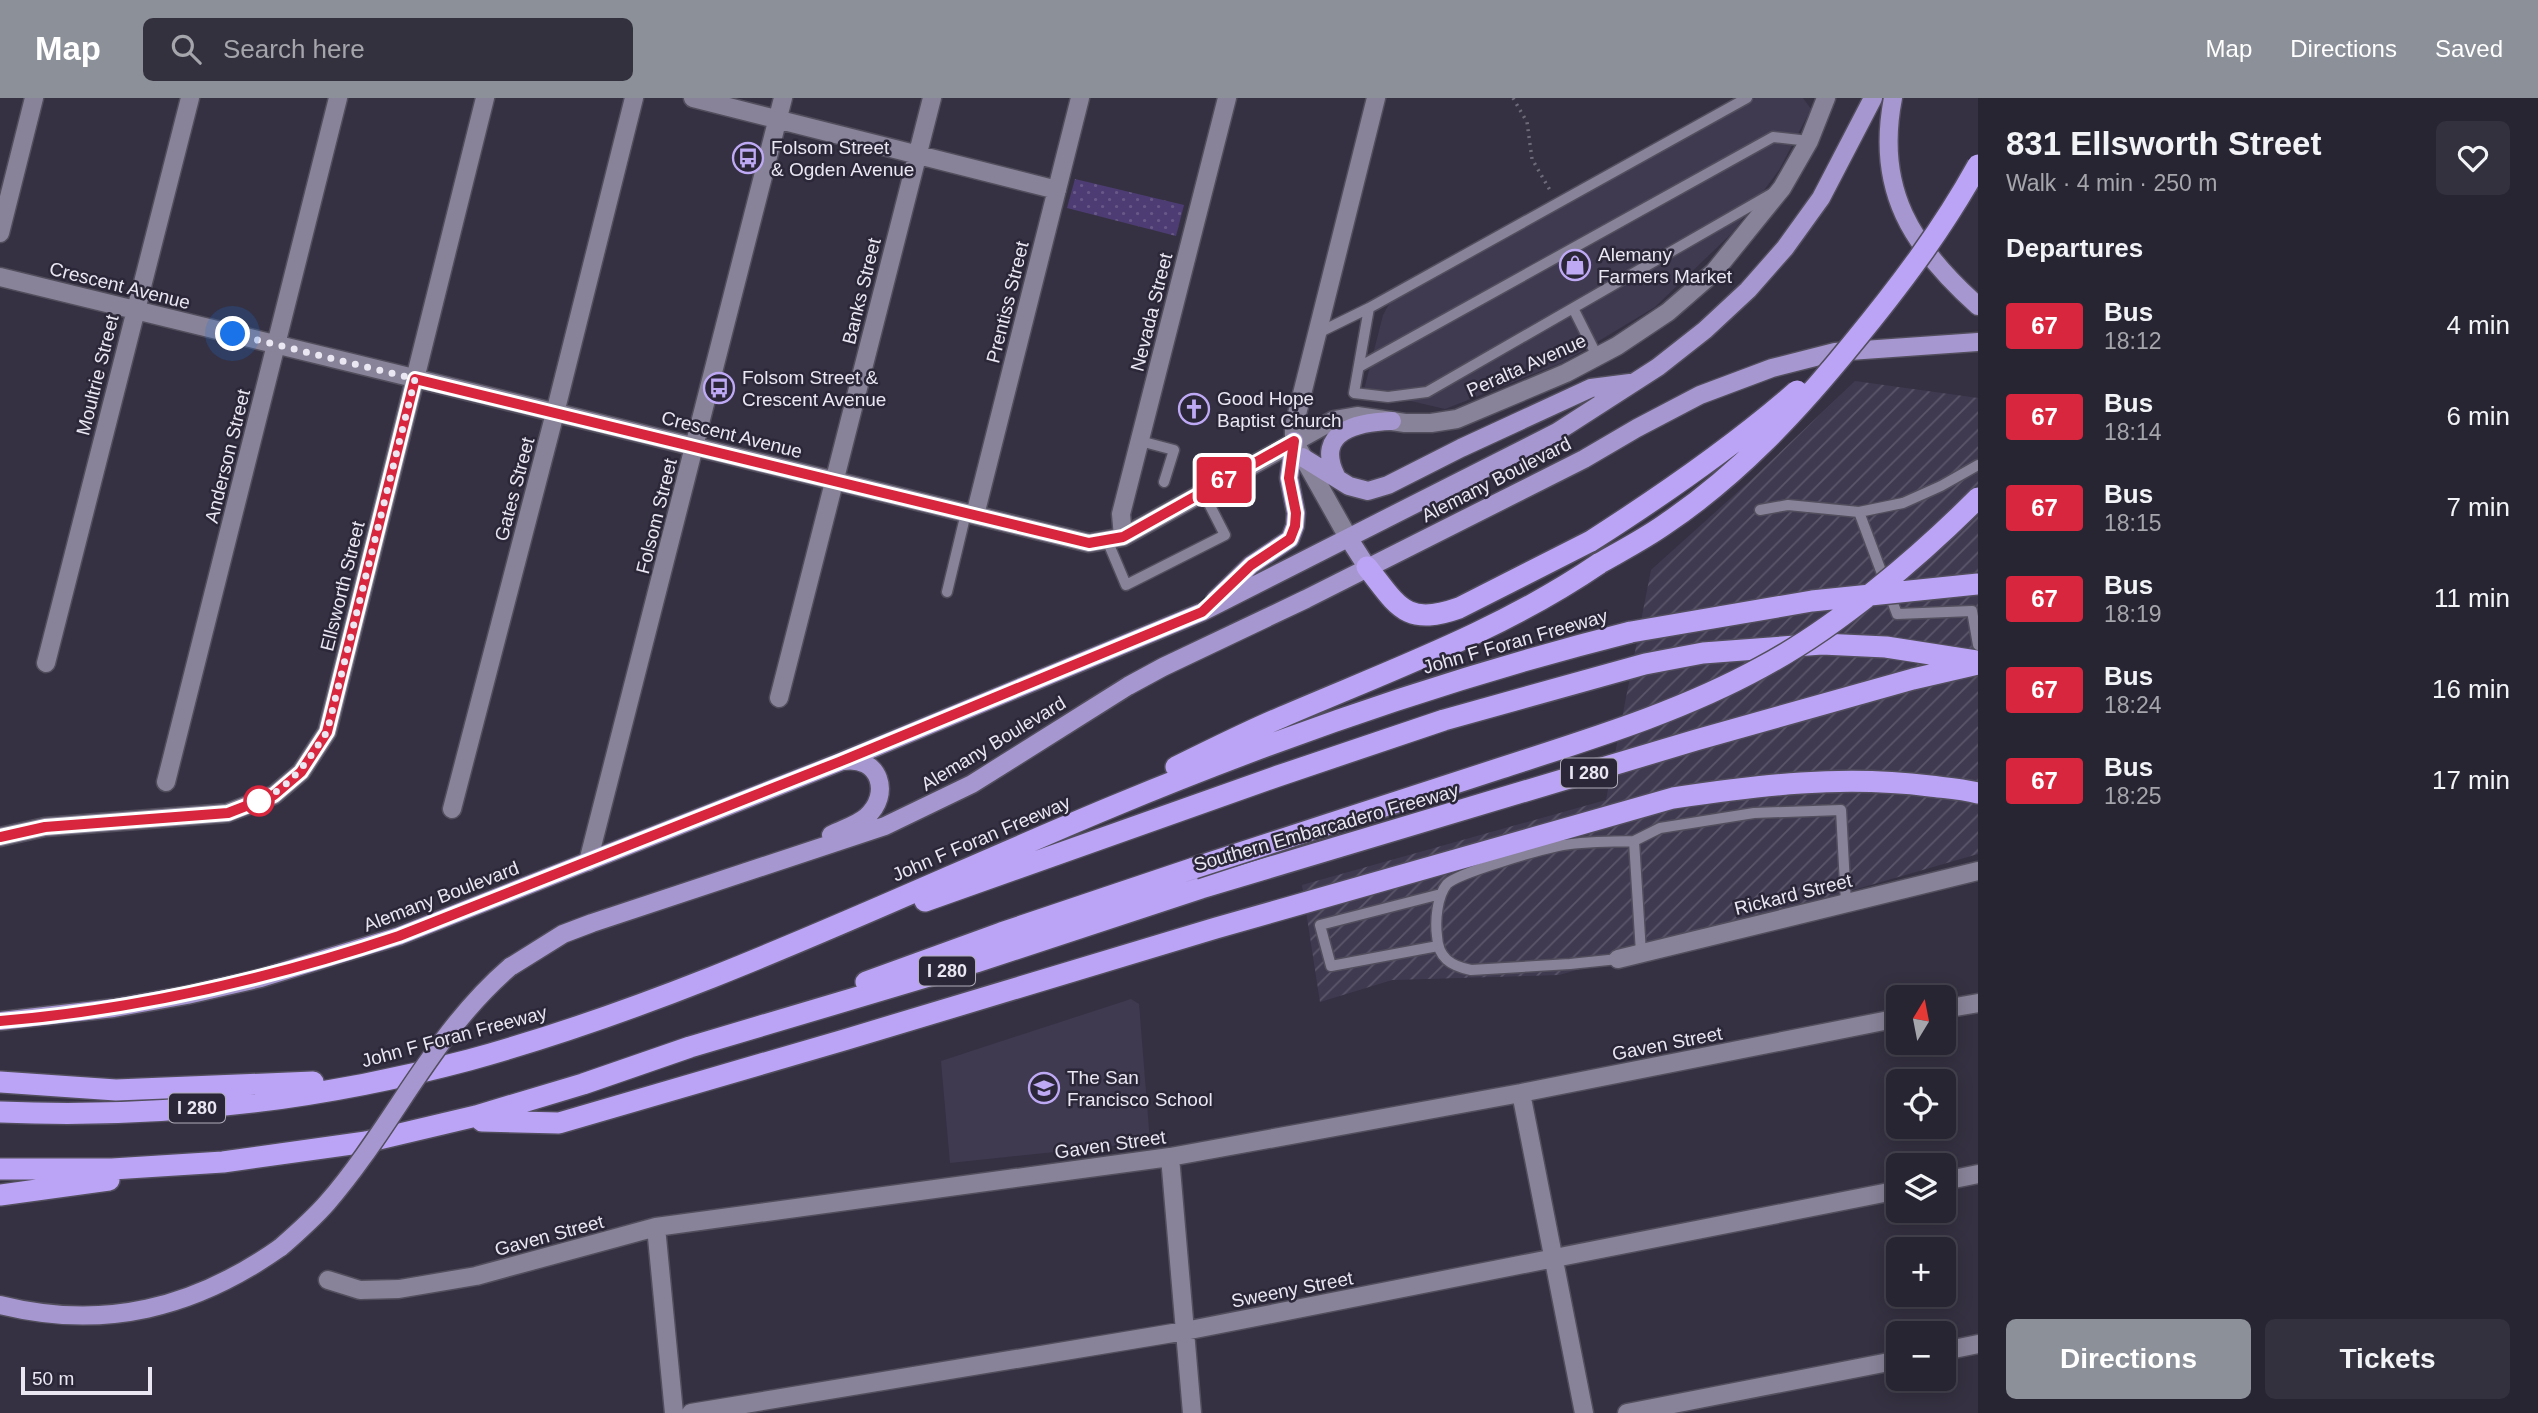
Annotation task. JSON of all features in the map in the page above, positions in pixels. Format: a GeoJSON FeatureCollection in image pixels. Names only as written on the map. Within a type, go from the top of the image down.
{"type":"FeatureCollection","features":[{"type":"Feature","properties":{"kind":"highway"},"geometry":{"type":"LineString","coordinates":[[937,882],[1248,732],[1458,643],[1539,601],[1665,525],[1772,436],[1815,390],[1923,254],[1978,165]]}},
{"type":"Feature","properties":{"kind":"highway"},"geometry":{"type":"LineString","coordinates":[[1367,567],[1394,601],[1408,612],[1424,617],[1459,608],[1591,541],[1659,497],[1758,425],[1854,342]]}},
{"type":"Feature","properties":{"kind":"highway"},"geometry":{"type":"LineString","coordinates":[[0,1195],[366,1142],[459,1120],[583,1084],[690,1048],[977,941],[1197,878],[1667,712],[1717,690],[1764,666],[1833,621],[1897,572],[1978,498]]}},
{"type":"Feature","properties":{"kind":"highway","name":"John F Foran Freeway"},"geometry":{"type":"LineString","coordinates":[[0,1112],[85,1114],[200,1108],[278,1099],[392,1078],[541,1039],[722,973],[1115,806],[1321,725],[1478,674],[1631,632],[1812,601],[1978,584]]}},
{"type":"Feature","properties":{"kind":"highway"},"geometry":{"type":"LineString","coordinates":[[722,973],[1364,747],[1469,713],[1645,664],[1703,653],[1822,645],[1943,654],[1978,663]]}},
{"type":"Feature","properties":{"kind":"highway","name":"Southern Embarcadero Freeway"},"geometry":{"type":"LineString","coordinates":[[1197,878],[1978,663]]}},
{"type":"Feature","properties":{"kind":"highway"},"geometry":{"type":"LineString","coordinates":[[459,1120],[559,1124],[1216,928],[1673,797],[1818,780],[1895,782],[1978,793]]}},
{"type":"Feature","properties":{"kind":"highway"},"geometry":{"type":"LineString","coordinates":[[0,1082],[116,1090],[392,1078]]}},
{"type":"Feature","properties":{"kind":"highway"},"geometry":{"type":"LineString","coordinates":[[0,1169],[112,1169],[223,1162]]}},
{"type":"Feature","properties":{"kind":"main road","name":"Alemany Boulevard"},"geometry":{"type":"LineString","coordinates":[[0,1021],[114,1008],[261,978],[399,936],[839,762],[1202,612],[1557,432],[1637,382],[1705,330],[1748,290],[1785,248],[1821,198],[1873,98]]}},
{"type":"Feature","properties":{"kind":"main road"},"geometry":{"type":"LineString","coordinates":[[1893,98],[1888,158],[1901,209],[1911,231],[1923,247],[1944,273],[1978,306]]}},
{"type":"Feature","properties":{"kind":"main road","name":"Alemany Boulevard"},"geometry":{"type":"LineString","coordinates":[[0,1305],[59,1315],[124,1314],[160,1307],[220,1285],[251,1268],[281,1247],[328,1201],[453,1025],[486,988],[510,967],[537,949],[573,930],[885,826],[929,806],[972,784],[1152,673],[1584,458],[1666,412],[1737,380],[1804,358],[1838,351],[1978,342]]}},
{"type":"Feature","properties":{"kind":"main road"},"geometry":{"type":"LineString","coordinates":[[1202,612],[1251,565],[1290,539],[1296,513],[1289,478],[1298,449],[1349,486],[1368,491],[1388,485],[1591,388],[1637,382]]}},
{"type":"Feature","properties":{"kind":"main road"},"geometry":{"type":"LineString","coordinates":[[1336,476],[1330,459],[1331,447],[1345,430],[1354,425],[1392,421]]}},
{"type":"Feature","properties":{"kind":"main road"},"geometry":{"type":"LineString","coordinates":[[1349,539],[1367,567]]}},
{"type":"Feature","properties":{"kind":"main road"},"geometry":{"type":"LineString","coordinates":[[774,863],[866,817],[875,806],[880,793],[879,778],[873,767],[863,761],[839,762]]}},
{"type":"Feature","properties":{"kind":"street"},"geometry":{"type":"LineString","coordinates":[[0,233],[34,98]]}},
{"type":"Feature","properties":{"kind":"street","name":"Moultrie Street"},"geometry":{"type":"LineString","coordinates":[[46,663],[190,98]]}},
{"type":"Feature","properties":{"kind":"street","name":"Anderson Street"},"geometry":{"type":"LineString","coordinates":[[166,782],[338,98]]}},
{"type":"Feature","properties":{"kind":"street","name":"Ellsworth Street"},"geometry":{"type":"LineString","coordinates":[[0,837],[45,827],[228,813],[274,795],[301,772],[327,732],[485,98]]}},
{"type":"Feature","properties":{"kind":"street","name":"Gates Street"},"geometry":{"type":"LineString","coordinates":[[452,809],[634,98]]}},
{"type":"Feature","properties":{"kind":"street"},"geometry":{"type":"LineString","coordinates":[[693,98],[1057,190]]}},
{"type":"Feature","properties":{"kind":"street","name":"Folsom Street"},"geometry":{"type":"LineString","coordinates":[[588,862],[783,98]]}},
{"type":"Feature","properties":{"kind":"street","name":"Banks Street"},"geometry":{"type":"LineString","coordinates":[[779,698],[932,98]]}},
{"type":"Feature","properties":{"kind":"street","name":"Prentiss Street"},"geometry":{"type":"LineString","coordinates":[[971,514],[1080,98]]}},
{"type":"Feature","properties":{"kind":"street","name":"Nevada Street"},"geometry":{"type":"LineString","coordinates":[[1115,538],[1227,98]]}},
{"type":"Feature","properties":{"kind":"street"},"geometry":{"type":"LineString","coordinates":[[1349,539],[1298,449],[1294,425],[1376,98]]}},
{"type":"Feature","properties":{"kind":"street","name":"Peralta Avenue"},"geometry":{"type":"LineString","coordinates":[[1298,449],[1334,420],[1357,416],[1431,423],[1457,419],[1566,373],[1668,312],[1714,272],[1782,188],[1809,141],[1826,100]]}},
{"type":"Feature","properties":{"kind":"street","name":"Crescent Avenue"},"geometry":{"type":"LineString","coordinates":[[0,277],[1089,543],[1115,538]]}},
{"type":"Feature","properties":{"kind":"street"},"geometry":{"type":"LineString","coordinates":[[1115,538],[1203,492],[1298,449]]}},
{"type":"Feature","properties":{"kind":"street","name":"Rickard Street"},"geometry":{"type":"LineString","coordinates":[[1618,958],[1978,871]]}},
{"type":"Feature","properties":{"kind":"street"},"geometry":{"type":"LineString","coordinates":[[1956,1007],[1978,1003]]}},
{"type":"Feature","properties":{"kind":"street","name":"Gaven Street"},"geometry":{"type":"LineString","coordinates":[[328,1280],[360,1290],[412,1287],[476,1276],[656,1227],[1171,1157],[1521,1093],[1886,1021]]}},
{"type":"Feature","properties":{"kind":"street"},"geometry":{"type":"LineString","coordinates":[[1521,1093],[1584,1413]]}},
{"type":"Feature","properties":{"kind":"street"},"geometry":{"type":"LineString","coordinates":[[1171,1157],[1192,1413]]}},
{"type":"Feature","properties":{"kind":"street"},"geometry":{"type":"LineString","coordinates":[[1956,1179],[1978,1174]]}},
{"type":"Feature","properties":{"kind":"street","name":"Sweeny Street"},"geometry":{"type":"LineString","coordinates":[[691,1413],[1185,1331],[1886,1193]]}},
{"type":"Feature","properties":{"kind":"street"},"geometry":{"type":"LineString","coordinates":[[656,1227],[674,1413]]}},
{"type":"Feature","properties":{"kind":"street"},"geometry":{"type":"LineString","coordinates":[[1956,1349],[1978,1344]]}},
{"type":"Feature","properties":{"kind":"street"},"geometry":{"type":"LineString","coordinates":[[1627,1413],[1886,1363]]}},
{"type":"Feature","properties":{"kind":"lane"},"geometry":{"type":"LineString","coordinates":[[1316,334],[1369,308],[1747,98]]}},
{"type":"Feature","properties":{"kind":"lane"},"geometry":{"type":"LineString","coordinates":[[1359,367],[1773,137],[1809,141]]}},
{"type":"Feature","properties":{"kind":"lane"},"geometry":{"type":"LineString","coordinates":[[1369,308],[1354,393],[1388,397],[1427,392],[1782,188]]}},
{"type":"Feature","properties":{"kind":"lane"},"geometry":{"type":"LineString","coordinates":[[1573,308],[1597,356]]}},
{"type":"Feature","properties":{"kind":"lane"},"geometry":{"type":"LineString","coordinates":[[1140,441],[1174,450],[1164,482]]}},
{"type":"Feature","properties":{"kind":"lane"},"geometry":{"type":"LineString","coordinates":[[1760,510],[1788,505],[1859,512],[1903,503],[1978,465]]}},
{"type":"Feature","properties":{"kind":"lane"},"geometry":{"type":"LineString","coordinates":[[1115,538],[1126,585],[1225,535],[1203,492]]}},
{"type":"Feature","properties":{"kind":"lane"},"geometry":{"type":"LineString","coordinates":[[1859,512],[1897,614],[1975,611],[1978,645]]}},
{"type":"Feature","properties":{"kind":"lane"},"geometry":{"type":"LineString","coordinates":[[947,592],[971,514]]}},
{"type":"Feature","properties":{"kind":"lane"},"geometry":{"type":"LineString","coordinates":[[1618,958],[1471,971],[1455,967],[1446,960],[1438,946],[1436,934],[1441,894],[1454,878],[1559,846],[1634,841],[1660,828],[1754,813],[1841,810],[1846,903]]}},
{"type":"Feature","properties":{"kind":"lane"},"geometry":{"type":"LineString","coordinates":[[1634,841],[1641,953]]}},
{"type":"Feature","properties":{"kind":"lane"},"geometry":{"type":"LineString","coordinates":[[1438,946],[1331,966],[1320,925],[1441,894]]}},
{"type":"Feature","properties":{"kind":"path"},"geometry":{"type":"LineString","coordinates":[[1513,98],[1527,122],[1532,159],[1558,203]]}},
{"type":"Feature","properties":{"kind":"shaded area","name":"Alemany Farmers Market"},"geometry":{"type":"Polygon","coordinates":[[[1755,98],[1803,98],[1811,109],[1779,170],[1732,233],[1655,307],[1564,362],[1445,409],[1364,390],[1383,315],[1393,297],[1755,98]]]}},
{"type":"Feature","properties":{"kind":"shaded area"},"geometry":{"type":"Polygon","coordinates":[[[1075,179],[1184,205],[1176,236],[1067,208],[1075,179]]]}},
{"type":"Feature","properties":{"kind":"shaded area"},"geometry":{"type":"Polygon","coordinates":[[[1855,381],[1978,398],[1978,854],[1559,975],[1392,980],[1320,1002],[1302,885],[1606,800],[1651,570],[1855,381]]]}},
{"type":"Feature","properties":{"kind":"shaded area","name":"The San Francisco School"},"geometry":{"type":"Polygon","coordinates":[[[1131,999],[1139,1004],[1150,1142],[950,1163],[941,1061],[1131,999]]]}},
{"type":"Feature","properties":{"kind":"bus line","name":"67"},"geometry":{"type":"LineString","coordinates":[[0,837],[45,827],[228,813],[274,795],[301,772],[327,732],[415,379],[1089,543],[1123,537],[1294,441],[1289,478],[1296,513],[1290,539],[1251,565],[1202,612],[839,762],[399,936],[261,978],[187,995],[114,1008],[0,1021]]}},
{"type":"Feature","properties":{"kind":"place","name":"Folsom Street & Ogden Avenue"},"geometry":{"type":"Point","coordinates":[748,158]}},
{"type":"Feature","properties":{"kind":"place","name":"Alemany Farmers Market"},"geometry":{"type":"Point","coordinates":[1575,265]}},
{"type":"Feature","properties":{"kind":"place","name":"Folsom Street & Crescent Avenue"},"geometry":{"type":"Point","coordinates":[719,388]}},
{"type":"Feature","properties":{"kind":"place","name":"Good Hope Baptist Church"},"geometry":{"type":"Point","coordinates":[1194,409]}},
{"type":"Feature","properties":{"kind":"place","name":"The San Francisco School"},"geometry":{"type":"Point","coordinates":[1044,1088]}},
{"type":"Feature","properties":{"kind":"route"},"geometry":{"type":"LineString","coordinates":[[233,334],[415,379],[327,732],[301,772],[274,795],[259,801]]}}]}
